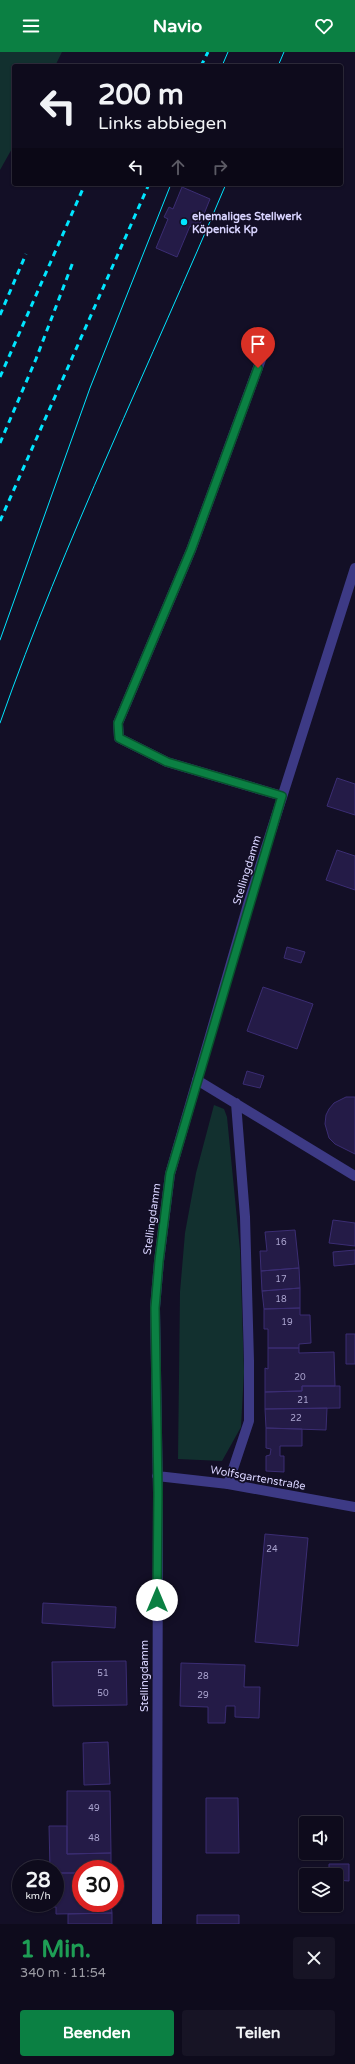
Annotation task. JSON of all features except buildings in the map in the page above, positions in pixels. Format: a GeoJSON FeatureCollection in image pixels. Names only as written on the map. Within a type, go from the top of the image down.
{"type":"FeatureCollection","features":[{"type":"Feature","properties":{"kind":"street"},"geometry":{"type":"LineString","coordinates":[[263,354],[191,550],[118,723],[119,738],[167,762],[282,796]]}},
{"type":"Feature","properties":{"kind":"street","name":"Stellingdamm"},"geometry":{"type":"LineString","coordinates":[[157,1924],[157,1476],[155,1308],[159,1261],[170,1174],[282,796],[355,568]]}},
{"type":"Feature","properties":{"kind":"street"},"geometry":{"type":"LineString","coordinates":[[197,1080],[355,1176]]}},
{"type":"Feature","properties":{"kind":"street"},"geometry":{"type":"LineString","coordinates":[[228,1484],[249,1421],[250,1361],[245,1217],[236,1103]]}},
{"type":"Feature","properties":{"kind":"street","name":"Wolfsgartenstraße"},"geometry":{"type":"LineString","coordinates":[[157,1476],[228,1484],[355,1507]]}},
{"type":"Feature","properties":{"kind":"green space"},"geometry":{"type":"Polygon","coordinates":[[[0,52],[62,52],[56,64],[12,64],[12,149],[0,170],[0,52]]]}},
{"type":"Feature","properties":{"kind":"green space"},"geometry":{"type":"Polygon","coordinates":[[[214,1105],[224,1109],[227,1117],[240,1250],[244,1372],[241,1427],[222,1461],[178,1459],[180,1292],[185,1233],[196,1173],[214,1105]]]}},
{"type":"Feature","properties":{"kind":"tram line"},"geometry":{"type":"LineString","coordinates":[[223,64],[228,52]]}},
{"type":"Feature","properties":{"kind":"tram line"},"geometry":{"type":"LineString","coordinates":[[279,64],[284,52]]}},
{"type":"Feature","properties":{"kind":"tram line"},"geometry":{"type":"LineString","coordinates":[[0,640],[90,388],[170,186]]}},
{"type":"Feature","properties":{"kind":"tram line"},"geometry":{"type":"LineString","coordinates":[[0,723],[25,654],[80,519],[225,186]]}},
{"type":"Feature","properties":{"kind":"railway"},"geometry":{"type":"LineString","coordinates":[[202,64],[208,52]]}},
{"type":"Feature","properties":{"kind":"railway"},"geometry":{"type":"LineString","coordinates":[[0,377],[84,186]]}},
{"type":"Feature","properties":{"kind":"railway"},"geometry":{"type":"LineString","coordinates":[[0,521],[148,186]]}},
{"type":"Feature","properties":{"kind":"railway"},"geometry":{"type":"LineString","coordinates":[[0,315],[26,254]]}},
{"type":"Feature","properties":{"kind":"railway"},"geometry":{"type":"LineString","coordinates":[[0,443],[36,359],[73,262]]}},
{"type":"Feature","properties":{"kind":"place","name":"ehemaliges Stellwerk Köpenick Kp"},"geometry":{"type":"Point","coordinates":[184,222]}},
{"type":"Feature","properties":{"kind":"route"},"geometry":{"type":"LineString","coordinates":[[157,1600],[158,1493],[155,1308],[159,1261],[170,1174],[249,902],[282,796],[167,762],[128,744],[119,738],[118,723],[191,550],[258,368]]}}]}
